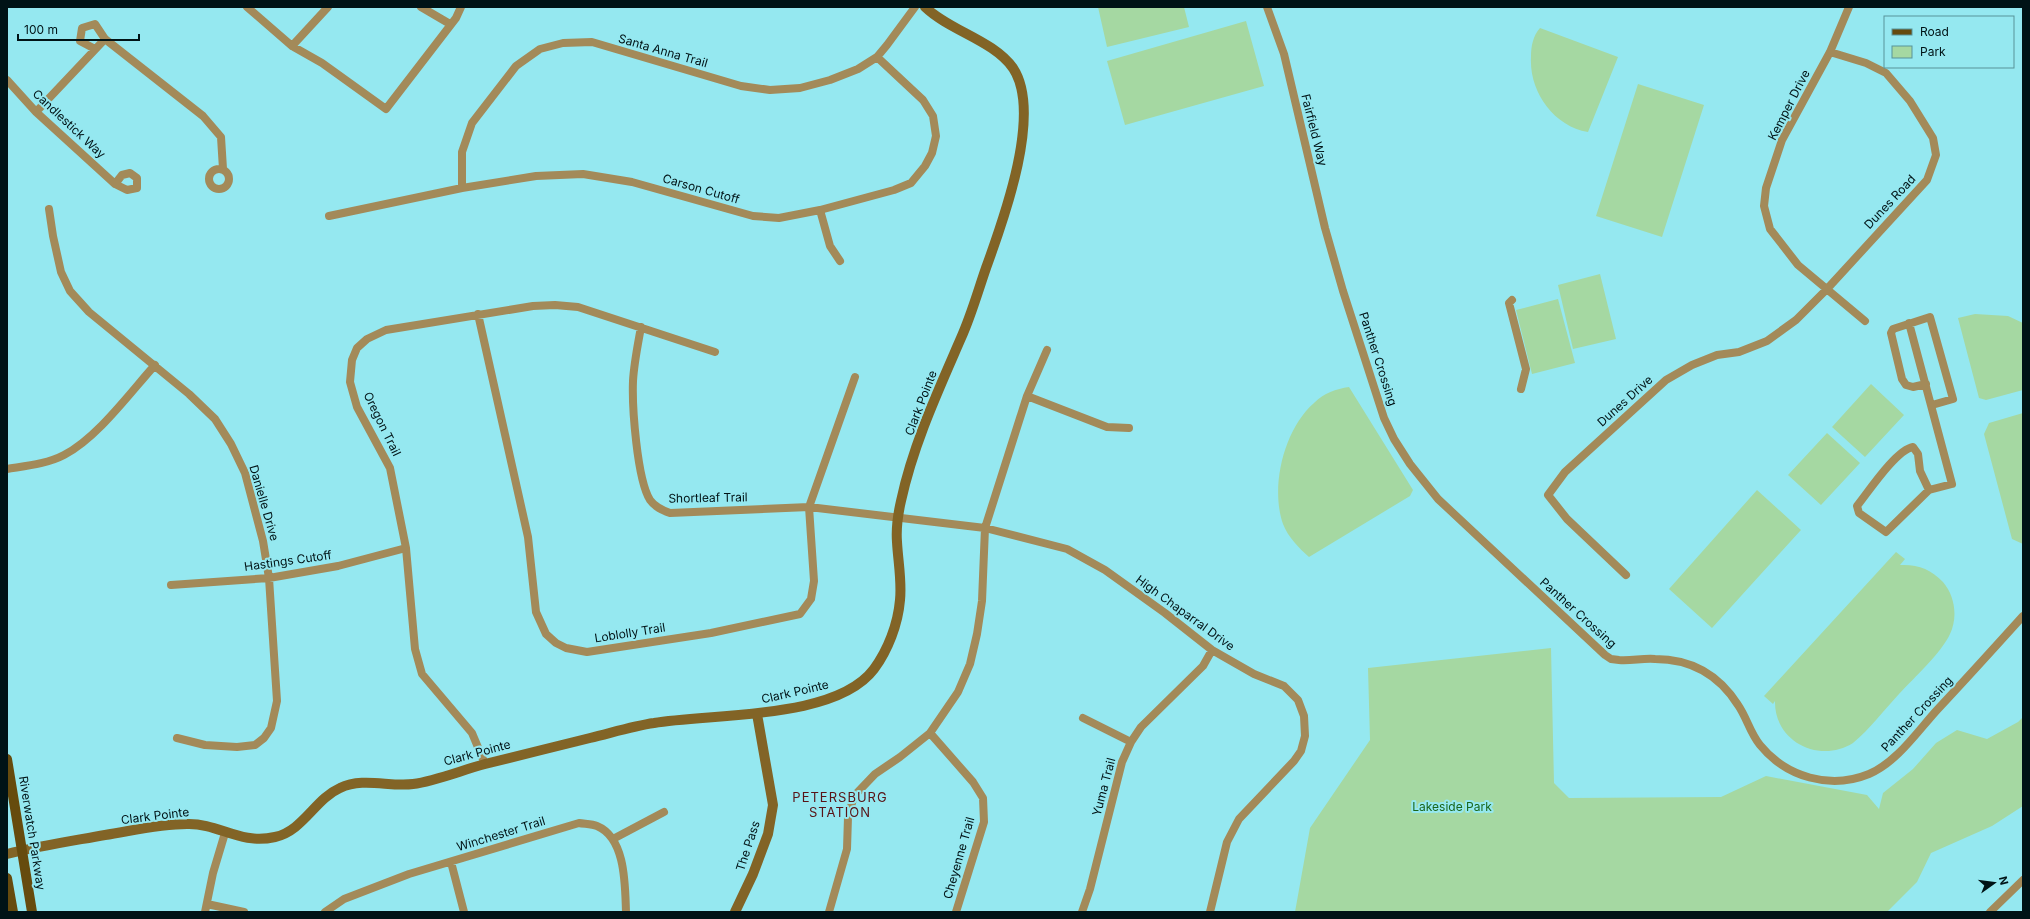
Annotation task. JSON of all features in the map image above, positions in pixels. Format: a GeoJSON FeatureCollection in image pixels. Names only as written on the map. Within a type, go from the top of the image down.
{"type":"FeatureCollection","features":[{"type":"Feature","properties":{"kind":"main road","name":"Riverwatch Parkway"},"geometry":{"type":"LineString","coordinates":[[7,759],[32,912]]}},
{"type":"Feature","properties":{"kind":"main road"},"geometry":{"type":"LineString","coordinates":[[7,878],[13,912]]}},
{"type":"Feature","properties":{"kind":"street"},"geometry":{"type":"LineString","coordinates":[[247,7],[292,46],[322,63],[386,109],[456,18],[461,7]]}},
{"type":"Feature","properties":{"kind":"street"},"geometry":{"type":"LineString","coordinates":[[292,46],[328,7]]}},
{"type":"Feature","properties":{"kind":"street"},"geometry":{"type":"LineString","coordinates":[[421,7],[450,24]]}},
{"type":"Feature","properties":{"kind":"street","name":"Santa Anna Trail"},"geometry":{"type":"LineString","coordinates":[[462,188],[462,152],[472,123],[516,66],[540,49],[563,43],[592,42],[741,86],[770,90],[800,88],[830,80],[858,69],[877,57],[887,46],[915,7]]}},
{"type":"Feature","properties":{"kind":"street","name":"Clark Pointe"},"geometry":{"type":"LineString","coordinates":[[7,854],[22,850],[171,825],[196,824],[254,841],[281,836],[302,822],[316,806],[336,789],[356,783],[414,784],[485,764],[652,723],[699,717],[757,714],[822,701],[848,691],[872,673],[886,651],[892,634],[900,600],[896,540],[898,519],[909,472],[931,408],[965,329],[1007,208],[1016,172],[1025,112],[1022,91],[1014,70],[1006,61],[990,48],[935,16],[925,7]]}},
{"type":"Feature","properties":{"kind":"street","name":"Fairfield Way"},"geometry":{"type":"LineString","coordinates":[[1267,7],[1284,54],[1334,259]]}},
{"type":"Feature","properties":{"kind":"street","name":"Kemper Drive"},"geometry":{"type":"LineString","coordinates":[[1848,7],[1830,52],[1782,140],[1766,188],[1764,206],[1770,229],[1798,265],[1865,321]]}},
{"type":"Feature","properties":{"kind":"street"},"geometry":{"type":"LineString","coordinates":[[95,49],[80,41],[82,28],[95,24],[105,39],[203,116],[221,137],[223,169]]}},
{"type":"Feature","properties":{"kind":"street"},"geometry":{"type":"LineString","coordinates":[[36,112],[105,39]]}},
{"type":"Feature","properties":{"kind":"street","name":"Dunes Road"},"geometry":{"type":"LineString","coordinates":[[1827,289],[1927,180],[1936,155],[1933,138],[1925,123],[1910,101],[1886,73],[1866,63],[1830,52]]}},
{"type":"Feature","properties":{"kind":"street","name":"Carson Cutoff"},"geometry":{"type":"LineString","coordinates":[[329,216],[462,188],[536,176],[583,174],[632,182],[753,216],[778,218],[820,210],[894,190],[911,183],[926,166],[932,153],[936,136],[933,116],[923,100],[877,57]]}},
{"type":"Feature","properties":{"kind":"street","name":"Candlestick Way"},"geometry":{"type":"LineString","coordinates":[[7,80],[36,112],[115,184]]}},
{"type":"Feature","properties":{"kind":"street","name":"Danielle Drive"},"geometry":{"type":"LineString","coordinates":[[49,209],[59,264],[70,291],[89,312],[156,365],[215,419],[231,444],[247,481],[263,541],[269,578],[277,701],[270,728],[264,738],[255,745],[237,747],[205,745],[177,738]]}},
{"type":"Feature","properties":{"kind":"street"},"geometry":{"type":"LineString","coordinates":[[820,210],[830,246],[840,261]]}},
{"type":"Feature","properties":{"kind":"street","name":"Panther Crossing"},"geometry":{"type":"LineString","coordinates":[[1334,259],[1384,418],[1394,439],[1425,485],[1444,505],[1611,659],[1667,659],[1690,664],[1718,680],[1729,691],[1740,708],[1749,729],[1760,746],[1778,764],[1789,770],[1813,779],[1840,780],[1869,774],[1884,765],[1903,748],[2022,619]]}},
{"type":"Feature","properties":{"kind":"street","name":"Dunes Drive"},"geometry":{"type":"LineString","coordinates":[[1626,575],[1567,519],[1548,495],[1565,472],[1580,457],[1666,380],[1692,365],[1717,355],[1739,352],[1767,341],[1796,320],[1827,289]]}},
{"type":"Feature","properties":{"kind":"street"},"geometry":{"type":"LineString","coordinates":[[1512,300],[1509,303],[1526,369],[1521,389]]}},
{"type":"Feature","properties":{"kind":"street","name":"Oregon Trail"},"geometry":{"type":"LineString","coordinates":[[485,764],[472,733],[422,674],[415,649],[406,548],[390,468],[357,407],[350,382],[352,360],[357,348],[367,339],[386,330],[478,314],[555,305],[578,307],[715,352]]}},
{"type":"Feature","properties":{"kind":"street","name":"Loblolly Trail"},"geometry":{"type":"LineString","coordinates":[[478,314],[528,537],[536,612],[546,634],[556,643],[566,648],[587,652],[711,633],[800,614],[806,608],[811,599],[814,581],[809,507],[855,377]]}},
{"type":"Feature","properties":{"kind":"street"},"geometry":{"type":"LineString","coordinates":[[1926,384],[1913,387],[1906,385],[1902,379],[1890,333],[1894,328],[1930,317],[1953,400],[1932,406]]}},
{"type":"Feature","properties":{"kind":"street"},"geometry":{"type":"LineString","coordinates":[[1909,323],[1952,484],[1929,490],[1886,532],[1859,512],[1857,506],[1880,476],[1906,448],[1913,447],[1918,454],[1920,471],[1929,490]]}},
{"type":"Feature","properties":{"kind":"street","name":"Shortleaf Trail"},"geometry":{"type":"LineString","coordinates":[[641,327],[633,380],[634,412],[643,477],[650,499],[660,509],[670,513],[809,507],[898,519]]}},
{"type":"Feature","properties":{"kind":"street"},"geometry":{"type":"LineString","coordinates":[[829,912],[847,849],[848,817],[854,796],[875,774],[900,757],[930,733],[958,692],[970,664],[977,634],[982,601],[985,528],[1027,396],[1047,350]]}},
{"type":"Feature","properties":{"kind":"street"},"geometry":{"type":"LineString","coordinates":[[7,469],[30,465],[62,456],[88,440],[156,365]]}},
{"type":"Feature","properties":{"kind":"street"},"geometry":{"type":"LineString","coordinates":[[1027,396],[1107,427],[1129,428]]}},
{"type":"Feature","properties":{"kind":"street","name":"High Chaparral Drive"},"geometry":{"type":"LineString","coordinates":[[898,519],[985,528],[1066,549],[1105,570],[1165,613],[1212,650],[1254,674],[1284,686],[1298,700],[1304,716],[1305,736],[1300,751],[1294,761],[1244,813],[1233,830],[1227,842],[1210,912]]}},
{"type":"Feature","properties":{"kind":"street","name":"Hastings Cutoff"},"geometry":{"type":"LineString","coordinates":[[171,585],[269,578],[338,566],[406,548]]}},
{"type":"Feature","properties":{"kind":"street","name":"Yuma Trail"},"geometry":{"type":"LineString","coordinates":[[1082,912],[1090,889],[1122,762],[1131,742],[1142,727],[1203,666],[1212,650]]}},
{"type":"Feature","properties":{"kind":"street","name":"The Pass"},"geometry":{"type":"LineString","coordinates":[[735,912],[753,874],[768,834],[772,805],[757,714]]}},
{"type":"Feature","properties":{"kind":"street"},"geometry":{"type":"LineString","coordinates":[[1083,718],[1131,742]]}},
{"type":"Feature","properties":{"kind":"street","name":"Cheyenne Trail"},"geometry":{"type":"LineString","coordinates":[[930,733],[974,782],[983,798],[984,822],[956,912]]}},
{"type":"Feature","properties":{"kind":"street"},"geometry":{"type":"LineString","coordinates":[[626,912],[624,876],[613,839],[664,812]]}},
{"type":"Feature","properties":{"kind":"street","name":"Winchester Trail"},"geometry":{"type":"LineString","coordinates":[[325,912],[344,899],[409,874],[579,823],[597,826],[613,839]]}},
{"type":"Feature","properties":{"kind":"street"},"geometry":{"type":"LineString","coordinates":[[225,833],[213,873],[206,908],[244,912]]}},
{"type":"Feature","properties":{"kind":"street"},"geometry":{"type":"LineString","coordinates":[[451,862],[464,912]]}},
{"type":"Feature","properties":{"kind":"street"},"geometry":{"type":"LineString","coordinates":[[1990,912],[2023,880]]}},
{"type":"Feature","properties":{"kind":"green space"},"geometry":{"type":"Polygon","coordinates":[[[1098,7],[1184,7],[1189,27],[1107,47],[1098,7]]]}},
{"type":"Feature","properties":{"kind":"green space"},"geometry":{"type":"Polygon","coordinates":[[[1246,21],[1264,86],[1125,125],[1107,61],[1246,21]]]}},
{"type":"Feature","properties":{"kind":"green space"},"geometry":{"type":"Polygon","coordinates":[[[1540,28],[1618,57],[1588,132],[1564,123],[1554,115],[1539,94],[1531,70],[1531,49],[1536,34],[1540,28]]]}},
{"type":"Feature","properties":{"kind":"green space"},"geometry":{"type":"Polygon","coordinates":[[[1638,84],[1704,105],[1662,237],[1596,216],[1638,84]]]}},
{"type":"Feature","properties":{"kind":"green space"},"geometry":{"type":"Polygon","coordinates":[[[1600,274],[1616,339],[1573,349],[1558,285],[1600,274]]]}},
{"type":"Feature","properties":{"kind":"green space"},"geometry":{"type":"Polygon","coordinates":[[[1558,299],[1575,363],[1532,374],[1516,310],[1558,299]]]}},
{"type":"Feature","properties":{"kind":"green space"},"geometry":{"type":"Polygon","coordinates":[[[1975,314],[2008,316],[2023,323],[2023,390],[1986,400],[1979,398],[1958,318],[1975,314]]]}},
{"type":"Feature","properties":{"kind":"green space"},"geometry":{"type":"Polygon","coordinates":[[[1871,384],[1904,415],[1865,457],[1832,427],[1871,384]]]}},
{"type":"Feature","properties":{"kind":"green space"},"geometry":{"type":"Polygon","coordinates":[[[1349,387],[1413,490],[1410,496],[1309,557],[1291,538],[1283,524],[1279,509],[1278,493],[1282,459],[1295,428],[1304,414],[1314,403],[1326,394],[1335,390],[1349,387]]]}},
{"type":"Feature","properties":{"kind":"green space"},"geometry":{"type":"Polygon","coordinates":[[[2023,413],[2023,544],[2012,539],[1984,434],[1989,423],[2023,413]]]}},
{"type":"Feature","properties":{"kind":"green space"},"geometry":{"type":"Polygon","coordinates":[[[1827,433],[1860,463],[1821,505],[1788,475],[1827,433]]]}},
{"type":"Feature","properties":{"kind":"green space"},"geometry":{"type":"Polygon","coordinates":[[[1757,490],[1801,530],[1712,628],[1669,589],[1757,490]]]}},
{"type":"Feature","properties":{"kind":"green space"},"geometry":{"type":"Polygon","coordinates":[[[1896,552],[1905,559],[1900,565],[1912,565],[1923,568],[1938,577],[1947,588],[1953,600],[1954,607],[1954,621],[1950,634],[1941,649],[1927,665],[1871,726],[1853,743],[1840,749],[1827,751],[1814,750],[1801,745],[1791,738],[1782,728],[1777,715],[1775,701],[1773,704],[1764,696],[1896,552]]]}},
{"type":"Feature","properties":{"kind":"green space","name":"Lakeside Park"},"geometry":{"type":"Polygon","coordinates":[[[1551,648],[1554,783],[1569,798],[1721,797],[1766,776],[1867,795],[1879,809],[1883,793],[1913,769],[1936,743],[1957,730],[1987,739],[2018,722],[2023,717],[2023,806],[1992,826],[1931,853],[1917,882],[1887,912],[1295,912],[1310,828],[1370,740],[1368,668],[1551,648]]]}},
{"type":"Feature","properties":{"kind":"district","name":"PETERSBURG STATION"},"geometry":{"type":"Point","coordinates":[840,804]}}]}
